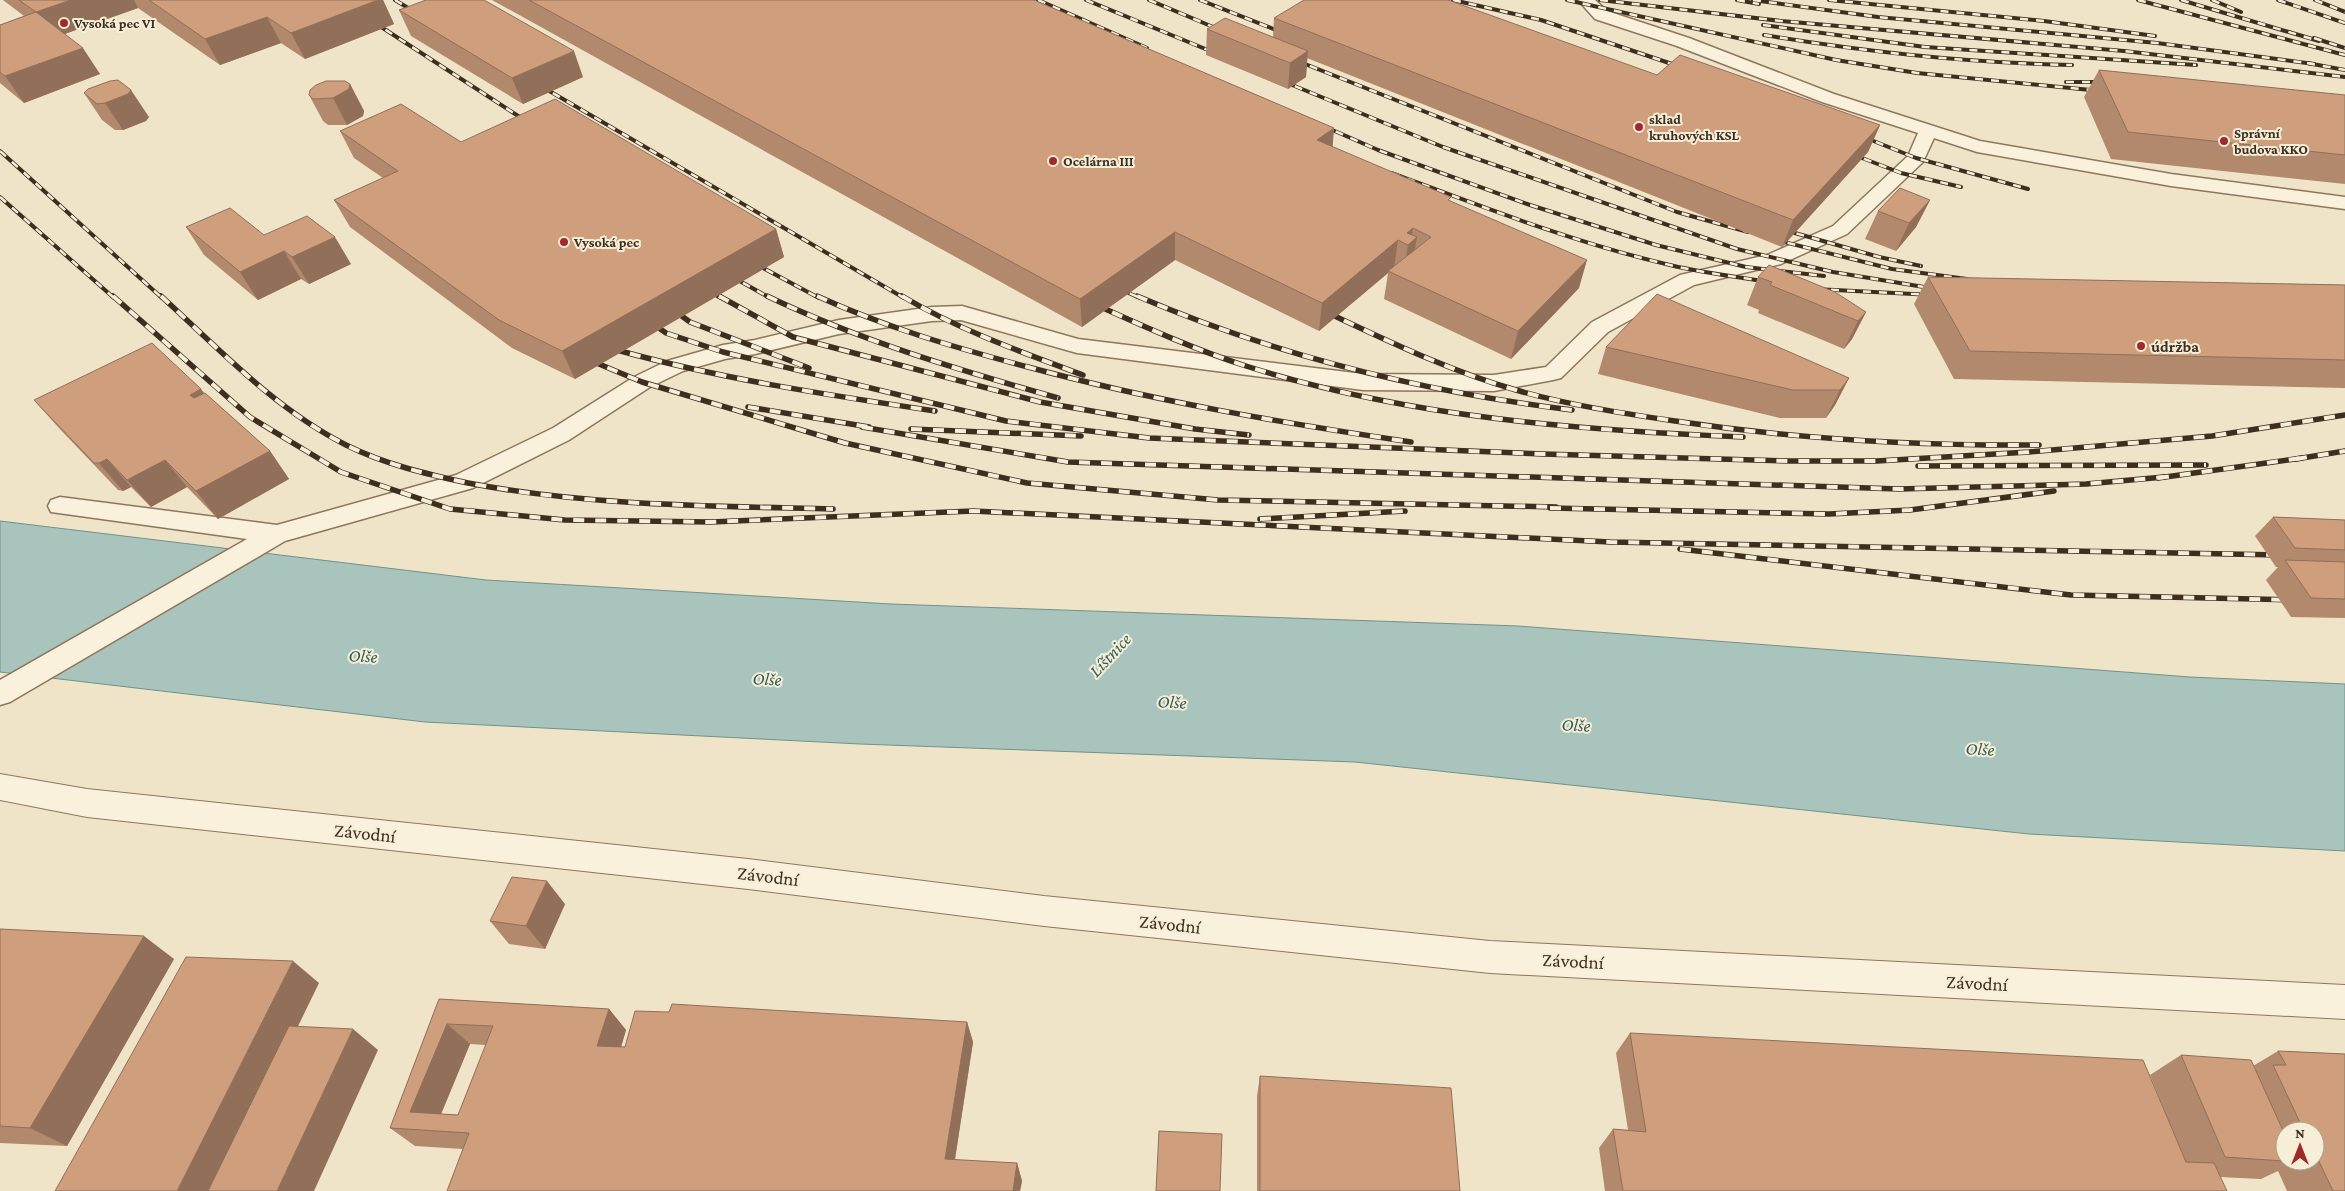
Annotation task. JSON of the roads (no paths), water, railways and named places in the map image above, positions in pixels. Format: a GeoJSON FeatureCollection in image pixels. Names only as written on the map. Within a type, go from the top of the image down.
{"type":"FeatureCollection","features":[{"type":"Feature","properties":{"kind":"street","name":"Závodní"},"geometry":{"type":"LineString","coordinates":[[0,787],[87,803],[748,874],[1054,912],[1490,957],[2345,1002]]}},
{"type":"Feature","properties":{"kind":"lane"},"geometry":{"type":"LineString","coordinates":[[1586,0],[1601,15],[1683,42],[1828,98],[1977,146],[2171,180],[2345,203]]}},
{"type":"Feature","properties":{"kind":"lane"},"geometry":{"type":"LineString","coordinates":[[0,694],[277,534],[464,482],[561,434],[642,382],[675,366],[723,352],[755,347],[839,327],[932,314],[962,313],[1077,346],[1363,382],[1414,384],[1494,383],[1553,373],[1600,327],[1687,280],[1774,260],[1840,230],[1916,158],[1928,130]]}},
{"type":"Feature","properties":{"kind":"lane"},"geometry":{"type":"LineString","coordinates":[[60,506],[277,534]]}},
{"type":"Feature","properties":{"kind":"water"},"geometry":{"type":"Polygon","coordinates":[[[0,521],[486,580],[891,604],[1518,626],[2190,677],[2345,684],[2345,851],[2029,834],[1355,762],[860,744],[425,722],[0,672],[0,521]]]}},
{"type":"Feature","properties":{"kind":"railway"},"geometry":{"type":"LineString","coordinates":[[395,0],[418,14]]}},
{"type":"Feature","properties":{"kind":"railway"},"geometry":{"type":"LineString","coordinates":[[1038,0],[1147,48]]}},
{"type":"Feature","properties":{"kind":"railway"},"geometry":{"type":"LineString","coordinates":[[1086,0],[1220,55]]}},
{"type":"Feature","properties":{"kind":"railway"},"geometry":{"type":"LineString","coordinates":[[1149,0],[1225,32]]}},
{"type":"Feature","properties":{"kind":"railway"},"geometry":{"type":"LineString","coordinates":[[1200,0],[1286,34]]}},
{"type":"Feature","properties":{"kind":"railway"},"geometry":{"type":"LineString","coordinates":[[1453,0],[1541,20],[1684,68]]}},
{"type":"Feature","properties":{"kind":"railway"},"geometry":{"type":"LineString","coordinates":[[1567,0],[1836,60],[1917,73],[2101,91]]}},
{"type":"Feature","properties":{"kind":"railway"},"geometry":{"type":"LineString","coordinates":[[1600,0],[1781,21],[2124,51],[2345,77]]}},
{"type":"Feature","properties":{"kind":"railway"},"geometry":{"type":"LineString","coordinates":[[1737,0],[1759,4]]}},
{"type":"Feature","properties":{"kind":"railway"},"geometry":{"type":"LineString","coordinates":[[1753,0],[1878,17],[2157,43],[2308,63]]}},
{"type":"Feature","properties":{"kind":"railway"},"geometry":{"type":"LineString","coordinates":[[1829,0],[2044,21],[2155,36]]}},
{"type":"Feature","properties":{"kind":"railway"},"geometry":{"type":"LineString","coordinates":[[2138,0],[2345,55]]}},
{"type":"Feature","properties":{"kind":"railway"},"geometry":{"type":"LineString","coordinates":[[2181,0],[2319,41]]}},
{"type":"Feature","properties":{"kind":"railway"},"geometry":{"type":"LineString","coordinates":[[2212,0],[2241,12]]}},
{"type":"Feature","properties":{"kind":"railway"},"geometry":{"type":"LineString","coordinates":[[2278,0],[2345,23]]}},
{"type":"Feature","properties":{"kind":"railway"},"geometry":{"type":"LineString","coordinates":[[2315,0],[2345,12]]}},
{"type":"Feature","properties":{"kind":"railway"},"geometry":{"type":"LineString","coordinates":[[372,21],[529,123]]}},
{"type":"Feature","properties":{"kind":"railway"},"geometry":{"type":"LineString","coordinates":[[1763,25],[1925,47],[2196,65]]}},
{"type":"Feature","properties":{"kind":"railway"},"geometry":{"type":"LineString","coordinates":[[1764,35],[1917,56],[1994,62],[2072,65]]}},
{"type":"Feature","properties":{"kind":"railway"},"geometry":{"type":"LineString","coordinates":[[2314,38],[2345,48]]}},
{"type":"Feature","properties":{"kind":"railway"},"geometry":{"type":"LineString","coordinates":[[1295,60],[1677,212],[1748,232]]}},
{"type":"Feature","properties":{"kind":"railway"},"geometry":{"type":"LineString","coordinates":[[2308,63],[2314,64]]}},
{"type":"Feature","properties":{"kind":"railway"},"geometry":{"type":"LineString","coordinates":[[2308,63],[2345,70]]}},
{"type":"Feature","properties":{"kind":"railway"},"geometry":{"type":"LineString","coordinates":[[1280,80],[1443,147],[1737,249],[1833,272],[1930,288]]}},
{"type":"Feature","properties":{"kind":"railway"},"geometry":{"type":"LineString","coordinates":[[2066,82],[2106,82]]}},
{"type":"Feature","properties":{"kind":"railway"},"geometry":{"type":"LineString","coordinates":[[539,85],[904,298]]}},
{"type":"Feature","properties":{"kind":"railway"},"geometry":{"type":"LineString","coordinates":[[1321,125],[1378,150],[1530,205],[1656,245],[1746,267],[1824,276]]}},
{"type":"Feature","properties":{"kind":"railway"},"geometry":{"type":"LineString","coordinates":[[1861,136],[1916,158],[2028,189]]}},
{"type":"Feature","properties":{"kind":"railway"},"geometry":{"type":"LineString","coordinates":[[0,151],[162,298]]}},
{"type":"Feature","properties":{"kind":"railway"},"geometry":{"type":"LineString","coordinates":[[1849,153],[1901,173],[1961,187]]}},
{"type":"Feature","properties":{"kind":"railway"},"geometry":{"type":"LineString","coordinates":[[1392,173],[1530,224],[1599,246],[1682,268],[1771,282]]}},
{"type":"Feature","properties":{"kind":"railway"},"geometry":{"type":"LineString","coordinates":[[0,197],[114,298]]}},
{"type":"Feature","properties":{"kind":"railway"},"geometry":{"type":"LineString","coordinates":[[1781,229],[1879,257],[1921,266]]}},
{"type":"Feature","properties":{"kind":"railway"},"geometry":{"type":"LineString","coordinates":[[1772,239],[1892,269],[1967,279]]}},
{"type":"Feature","properties":{"kind":"railway"},"geometry":{"type":"LineString","coordinates":[[752,262],[819,298]]}},
{"type":"Feature","properties":{"kind":"railway"},"geometry":{"type":"LineString","coordinates":[[729,275],[770,298]]}},
{"type":"Feature","properties":{"kind":"railway"},"geometry":{"type":"LineString","coordinates":[[1115,287],[1140,298]]}},
{"type":"Feature","properties":{"kind":"railway"},"geometry":{"type":"LineString","coordinates":[[705,289],[721,298]]}},
{"type":"Feature","properties":{"kind":"railway"},"geometry":{"type":"LineString","coordinates":[[1815,289],[1933,295]]}},
{"type":"Feature","properties":{"kind":"railway"},"geometry":{"type":"LineString","coordinates":[[113,296],[250,417],[341,472],[450,509],[565,520],[711,522],[973,511],[1610,542],[2281,555]]}},
{"type":"Feature","properties":{"kind":"railway"},"geometry":{"type":"LineString","coordinates":[[161,296],[226,357],[295,414],[346,445],[390,463],[468,483],[513,491],[604,501],[833,509]]}},
{"type":"Feature","properties":{"kind":"railway"},"geometry":{"type":"LineString","coordinates":[[719,296],[793,337],[1040,402],[1195,429],[1249,435]]}},
{"type":"Feature","properties":{"kind":"railway"},"geometry":{"type":"LineString","coordinates":[[767,296],[874,341],[984,377],[1058,398]]}},
{"type":"Feature","properties":{"kind":"railway"},"geometry":{"type":"LineString","coordinates":[[817,296],[869,318],[921,336],[1001,360],[1075,379],[1218,410],[1411,442]]}},
{"type":"Feature","properties":{"kind":"railway"},"geometry":{"type":"LineString","coordinates":[[902,296],[968,330],[1083,375]]}},
{"type":"Feature","properties":{"kind":"railway"},"geometry":{"type":"LineString","coordinates":[[1137,296],[1242,336],[1350,368],[1405,382],[1461,393],[1572,410]]}},
{"type":"Feature","properties":{"kind":"railway"},"geometry":{"type":"LineString","coordinates":[[1092,303],[1168,337],[1246,366],[1368,398],[1492,418],[1555,425],[1743,437]]}},
{"type":"Feature","properties":{"kind":"railway"},"geometry":{"type":"LineString","coordinates":[[672,309],[690,322],[809,368]]}},
{"type":"Feature","properties":{"kind":"railway"},"geometry":{"type":"LineString","coordinates":[[1324,311],[1466,374],[1536,395],[1595,408],[1720,427],[1811,437],[1902,443],[2039,445]]}},
{"type":"Feature","properties":{"kind":"railway"},"geometry":{"type":"LineString","coordinates":[[649,321],[666,333],[723,352],[1006,421],[1149,438],[1543,454],[1789,461],[1877,461],[2029,452],[2212,436],[2345,415]]}},
{"type":"Feature","properties":{"kind":"railway"},"geometry":{"type":"LineString","coordinates":[[610,345],[617,350],[735,378],[935,411]]}},
{"type":"Feature","properties":{"kind":"railway"},"geometry":{"type":"LineString","coordinates":[[587,359],[642,382],[845,443],[1027,483],[1218,500],[1556,507]]}},
{"type":"Feature","properties":{"kind":"railway"},"geometry":{"type":"LineString","coordinates":[[748,407],[869,427]]}},
{"type":"Feature","properties":{"kind":"railway"},"geometry":{"type":"LineString","coordinates":[[862,427],[1068,462],[1899,489],[2086,484],[2164,477]]}},
{"type":"Feature","properties":{"kind":"railway"},"geometry":{"type":"LineString","coordinates":[[911,429],[1081,436]]}},
{"type":"Feature","properties":{"kind":"railway"},"geometry":{"type":"LineString","coordinates":[[2296,459],[2345,451]]}},
{"type":"Feature","properties":{"kind":"railway"},"geometry":{"type":"LineString","coordinates":[[2158,478],[2302,458]]}},
{"type":"Feature","properties":{"kind":"railway"},"geometry":{"type":"LineString","coordinates":[[1918,466],[2206,465]]}},
{"type":"Feature","properties":{"kind":"railway"},"geometry":{"type":"LineString","coordinates":[[1550,508],[1829,514],[1910,510],[2054,491]]}},
{"type":"Feature","properties":{"kind":"railway"},"geometry":{"type":"LineString","coordinates":[[1260,519],[1405,511]]}},
{"type":"Feature","properties":{"kind":"railway"},"geometry":{"type":"LineString","coordinates":[[1680,549],[2071,595],[2294,600]]}},
{"type":"Feature","properties":{"kind":"place","name":"Vysoká pec VI"},"geometry":{"type":"Point","coordinates":[64,23]}},
{"type":"Feature","properties":{"kind":"place","name":"sklad kruhových KSL"},"geometry":{"type":"Point","coordinates":[1639,127]}},
{"type":"Feature","properties":{"kind":"place","name":"Správní budova KKO"},"geometry":{"type":"Point","coordinates":[2224,141]}},
{"type":"Feature","properties":{"kind":"place","name":"Ocelárna III"},"geometry":{"type":"Point","coordinates":[1053,161]}},
{"type":"Feature","properties":{"kind":"place","name":"Vysoká pec"},"geometry":{"type":"Point","coordinates":[564,242]}},
{"type":"Feature","properties":{"kind":"place","name":"údržba"},"geometry":{"type":"Point","coordinates":[2141,346]}},
{"type":"Feature","properties":{"kind":"water label","name":"Líštnice"},"geometry":{"type":"Point","coordinates":[1110,655]}},
{"type":"Feature","properties":{"kind":"water label","name":"Olše"},"geometry":{"type":"Point","coordinates":[363,656]}},
{"type":"Feature","properties":{"kind":"water label","name":"Olše"},"geometry":{"type":"Point","coordinates":[767,679]}},
{"type":"Feature","properties":{"kind":"water label","name":"Olše"},"geometry":{"type":"Point","coordinates":[1172,702]}},
{"type":"Feature","properties":{"kind":"water label","name":"Olše"},"geometry":{"type":"Point","coordinates":[1576,725]}},
{"type":"Feature","properties":{"kind":"water label","name":"Olše"},"geometry":{"type":"Point","coordinates":[1980,749]}}]}
